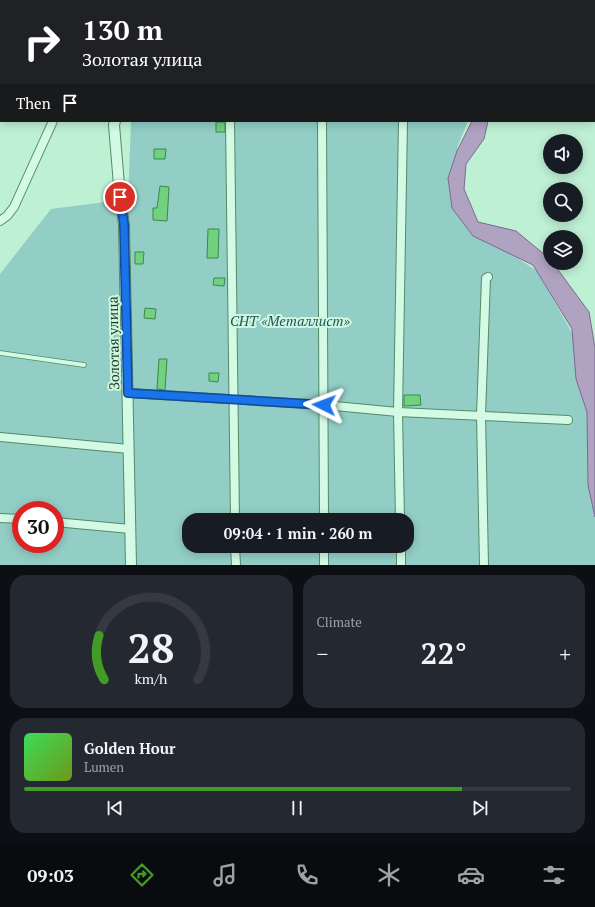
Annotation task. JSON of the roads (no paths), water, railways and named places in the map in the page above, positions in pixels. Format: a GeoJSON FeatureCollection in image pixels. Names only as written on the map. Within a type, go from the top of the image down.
{"type":"FeatureCollection","features":[{"type":"Feature","properties":{"kind":"street"},"geometry":{"type":"LineString","coordinates":[[0,220],[7,216],[14,207],[53,122]]}},
{"type":"Feature","properties":{"kind":"street","name":"Золотая улица"},"geometry":{"type":"LineString","coordinates":[[115,122],[120,197],[124,224],[131,565]]}},
{"type":"Feature","properties":{"kind":"street"},"geometry":{"type":"LineString","coordinates":[[230,122],[235,513]]}},
{"type":"Feature","properties":{"kind":"street"},"geometry":{"type":"LineString","coordinates":[[322,122],[324,513]]}},
{"type":"Feature","properties":{"kind":"street"},"geometry":{"type":"LineString","coordinates":[[400,513],[398,412],[403,122]]}},
{"type":"Feature","properties":{"kind":"street"},"geometry":{"type":"LineString","coordinates":[[484,565],[481,415],[486,278],[488,277]]}},
{"type":"Feature","properties":{"kind":"street"},"geometry":{"type":"LineString","coordinates":[[128,393],[324,405],[398,412],[568,420]]}},
{"type":"Feature","properties":{"kind":"street"},"geometry":{"type":"LineString","coordinates":[[0,437],[129,449]]}},
{"type":"Feature","properties":{"kind":"street"},"geometry":{"type":"LineString","coordinates":[[0,518],[12,519]]}},
{"type":"Feature","properties":{"kind":"street"},"geometry":{"type":"LineString","coordinates":[[64,523],[130,529]]}},
{"type":"Feature","properties":{"kind":"street"},"geometry":{"type":"LineString","coordinates":[[236,553],[236,565]]}},
{"type":"Feature","properties":{"kind":"street"},"geometry":{"type":"LineString","coordinates":[[324,553],[324,565]]}},
{"type":"Feature","properties":{"kind":"street"},"geometry":{"type":"LineString","coordinates":[[401,553],[401,565]]}},
{"type":"Feature","properties":{"kind":"lane"},"geometry":{"type":"LineString","coordinates":[[0,353],[84,365]]}},
{"type":"Feature","properties":{"kind":"park label","name":"СНТ «Металлист»"},"geometry":{"type":"Point","coordinates":[290,320]}}]}
